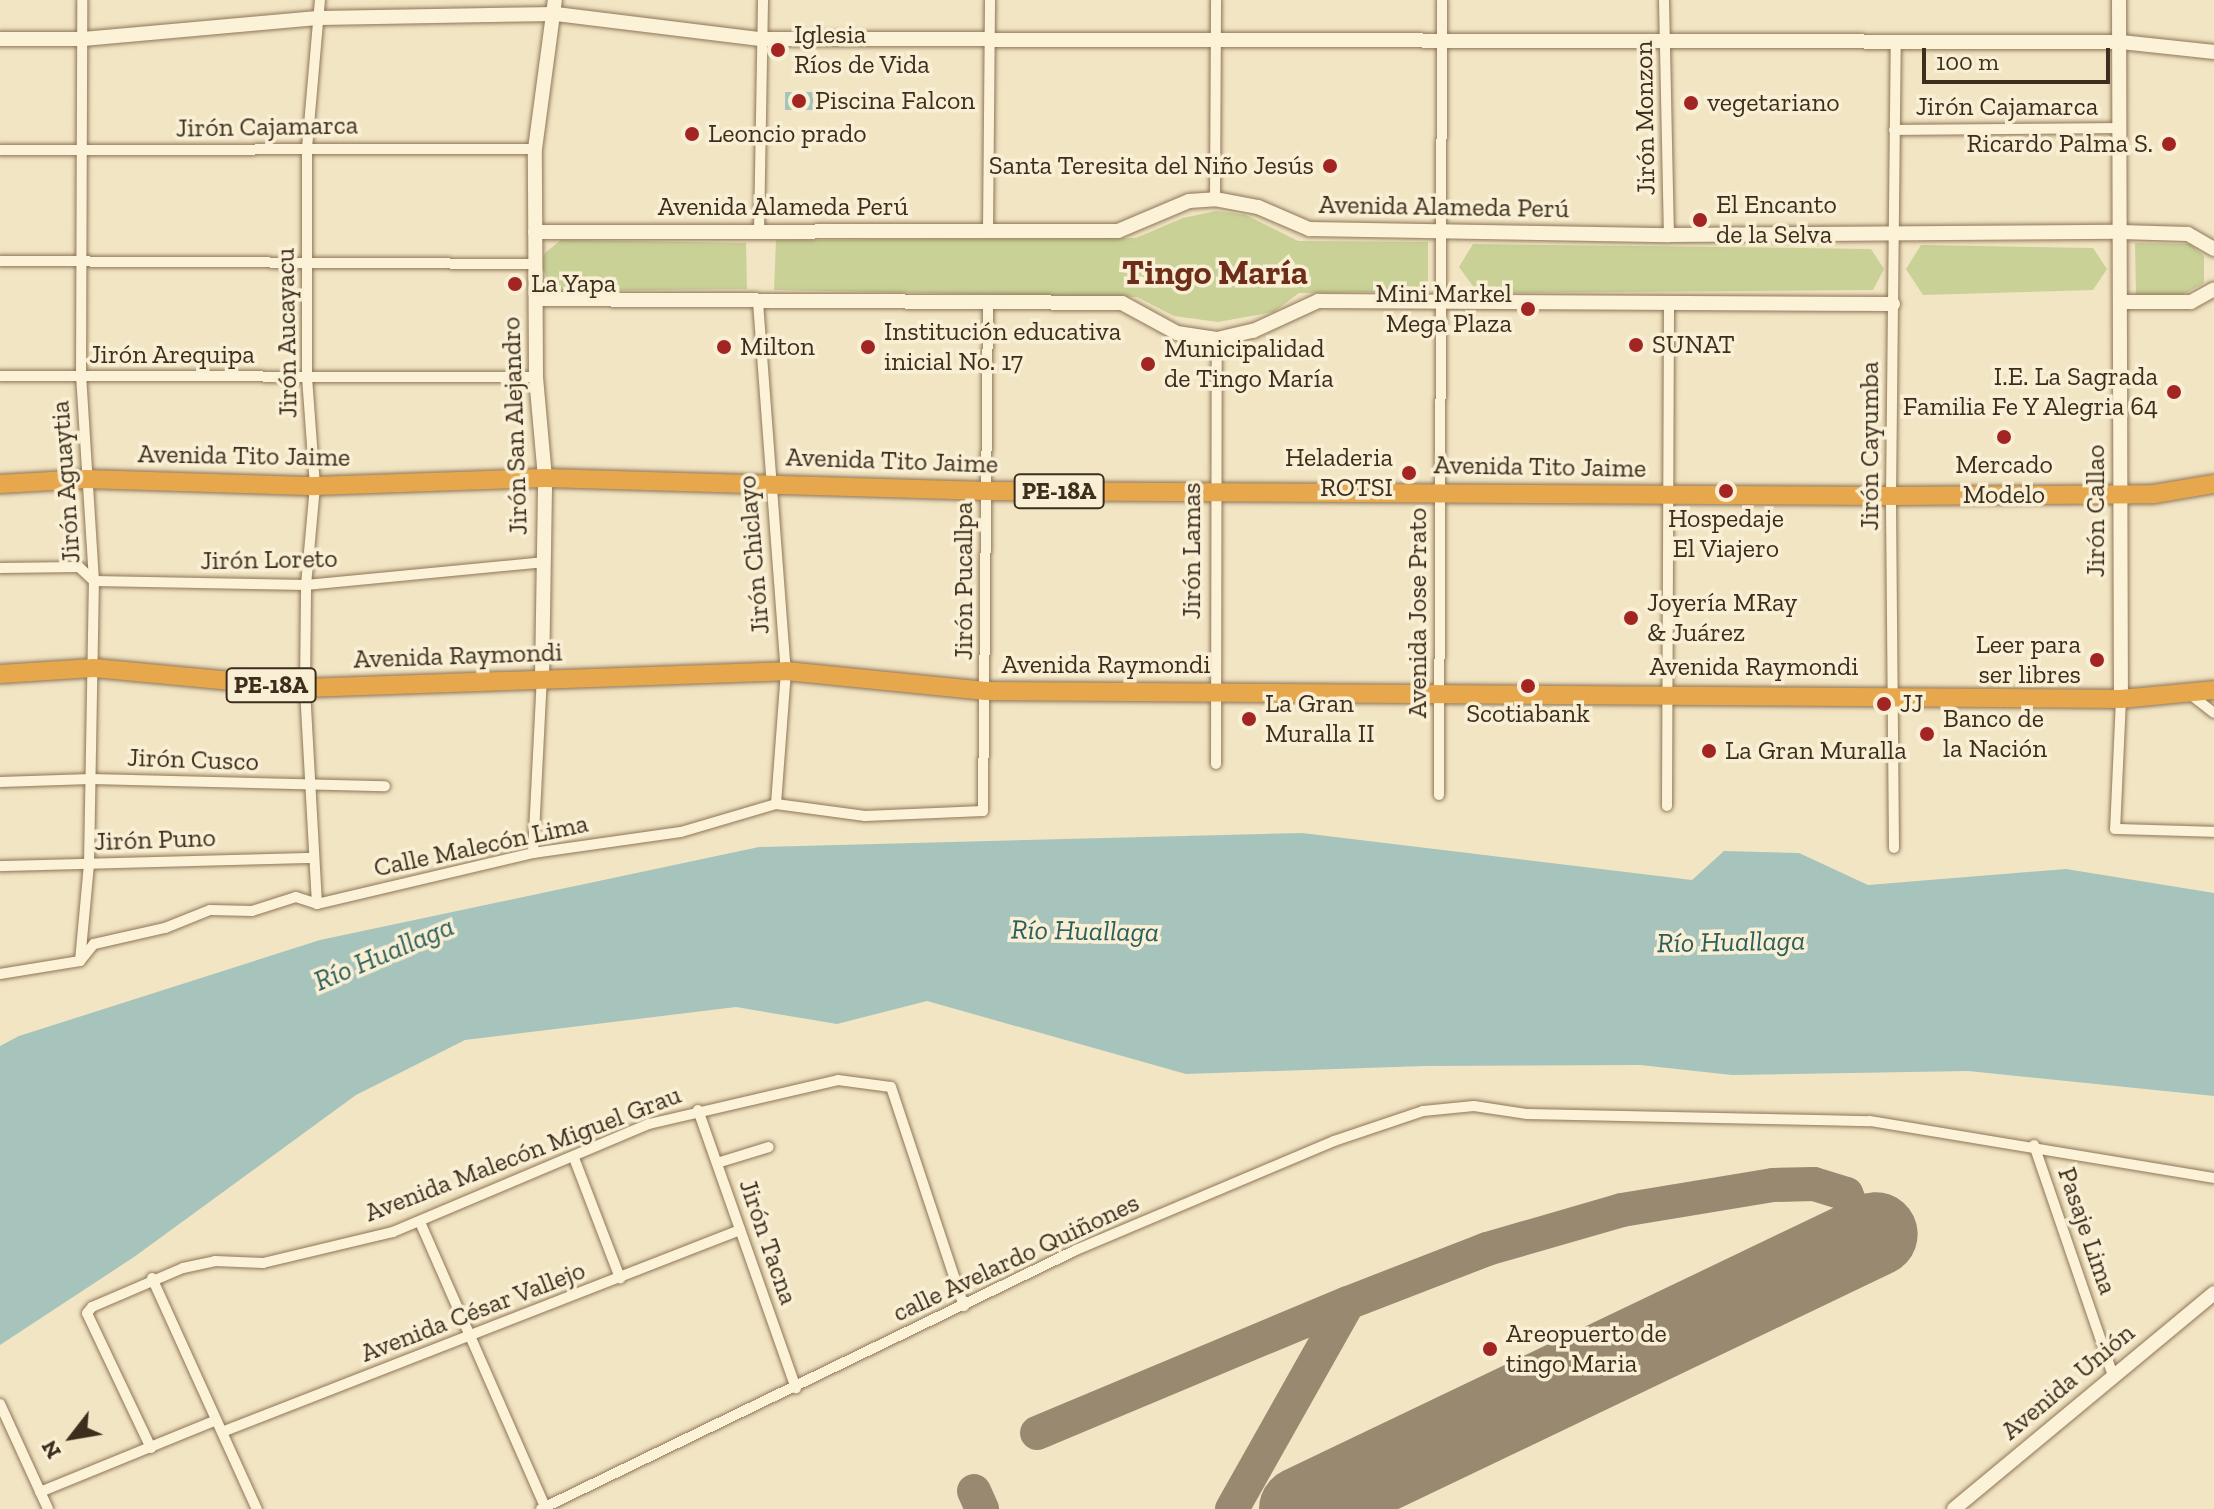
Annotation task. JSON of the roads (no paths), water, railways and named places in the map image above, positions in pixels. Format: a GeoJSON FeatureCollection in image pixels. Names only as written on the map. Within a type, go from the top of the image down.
{"type":"FeatureCollection","features":[{"type":"Feature","properties":{"kind":"highway","name":"Avenida Tito Jaime"},"geometry":{"type":"LineString","coordinates":[[0,484],[86,479],[315,486],[545,478],[986,491],[1440,491],[1669,496],[2119,494]]}},
{"type":"Feature","properties":{"kind":"highway","name":"PE-18A"},"geometry":{"type":"LineString","coordinates":[[2119,494],[2214,484]]}},
{"type":"Feature","properties":{"kind":"highway","name":"Avenida Raymondi"},"geometry":{"type":"LineString","coordinates":[[0,674],[94,668],[305,688],[786,671],[986,691],[1892,694],[2121,699],[2191,695],[2214,690]]}},
{"type":"Feature","properties":{"kind":"street","name":"Jirón Aguaytia"},"geometry":{"type":"LineString","coordinates":[[80,961],[89,864],[94,668],[94,581],[81,377],[82,0]]}},
{"type":"Feature","properties":{"kind":"street","name":"Jirón Aucayacu"},"geometry":{"type":"LineString","coordinates":[[317,904],[312,858],[313,786],[305,688],[306,585],[315,486],[307,376],[307,148],[320,0]]}},
{"type":"Feature","properties":{"kind":"street"},"geometry":{"type":"LineString","coordinates":[[759,231],[763,0]]}},
{"type":"Feature","properties":{"kind":"street"},"geometry":{"type":"LineString","coordinates":[[988,231],[990,0]]}},
{"type":"Feature","properties":{"kind":"street"},"geometry":{"type":"LineString","coordinates":[[1215,199],[1216,0]]}},
{"type":"Feature","properties":{"kind":"street","name":"Avenida Jose Prato"},"geometry":{"type":"LineString","coordinates":[[1439,795],[1442,0]]}},
{"type":"Feature","properties":{"kind":"street","name":"Jirón Monzon"},"geometry":{"type":"LineString","coordinates":[[1664,0],[1669,235]]}},
{"type":"Feature","properties":{"kind":"street","name":"Jirón Callao"},"geometry":{"type":"LineString","coordinates":[[2119,0],[2121,699],[2115,829],[2214,832]]}},
{"type":"Feature","properties":{"kind":"street"},"geometry":{"type":"LineString","coordinates":[[0,39],[83,39],[320,18],[556,7],[760,39],[1665,44],[2121,42],[2214,51]]}},
{"type":"Feature","properties":{"kind":"street","name":"Jirón San Alejandro"},"geometry":{"type":"LineString","coordinates":[[533,853],[542,678],[545,478],[536,377],[535,149],[556,7]]}},
{"type":"Feature","properties":{"kind":"street","name":"Jirón Cayumba"},"geometry":{"type":"LineString","coordinates":[[1894,848],[1891,496],[1896,44]]}},
{"type":"Feature","properties":{"kind":"street","name":"Jirón Cajamarca"},"geometry":{"type":"LineString","coordinates":[[1894,130],[2120,128]]}},
{"type":"Feature","properties":{"kind":"street","name":"Jirón Cajamarca"},"geometry":{"type":"LineString","coordinates":[[0,150],[535,149]]}},
{"type":"Feature","properties":{"kind":"street","name":"Avenida Alameda Perú"},"geometry":{"type":"LineString","coordinates":[[535,232],[1118,231],[1189,201],[1215,199],[1258,207],[1309,229],[1669,235],[2121,232],[2188,234],[2213,252]]}},
{"type":"Feature","properties":{"kind":"street"},"geometry":{"type":"LineString","coordinates":[[0,261],[81,265],[536,264]]}},
{"type":"Feature","properties":{"kind":"street"},"geometry":{"type":"LineString","coordinates":[[2121,302],[2191,302],[2214,289]]}},
{"type":"Feature","properties":{"kind":"street"},"geometry":{"type":"LineString","coordinates":[[536,299],[1122,303],[1177,333],[1217,339],[1253,331],[1318,301],[1893,304]]}},
{"type":"Feature","properties":{"kind":"street","name":"Jirón Chiclayo"},"geometry":{"type":"LineString","coordinates":[[758,302],[786,671],[776,804]]}},
{"type":"Feature","properties":{"kind":"street","name":"Jirón Pucallpa"},"geometry":{"type":"LineString","coordinates":[[983,811],[988,303]]}},
{"type":"Feature","properties":{"kind":"street"},"geometry":{"type":"LineString","coordinates":[[1667,806],[1669,305]]}},
{"type":"Feature","properties":{"kind":"street","name":"Jirón Lamas"},"geometry":{"type":"LineString","coordinates":[[1216,764],[1214,491],[1217,339]]}},
{"type":"Feature","properties":{"kind":"street","name":"Jirón Arequipa"},"geometry":{"type":"LineString","coordinates":[[0,376],[536,377]]}},
{"type":"Feature","properties":{"kind":"street","name":"Jirón Loreto"},"geometry":{"type":"LineString","coordinates":[[0,568],[79,567],[94,581],[306,585],[543,562]]}},
{"type":"Feature","properties":{"kind":"street"},"geometry":{"type":"LineString","coordinates":[[2191,695],[2214,713]]}},
{"type":"Feature","properties":{"kind":"street","name":"Jirón Cusco"},"geometry":{"type":"LineString","coordinates":[[0,782],[91,779],[385,786]]}},
{"type":"Feature","properties":{"kind":"street","name":"Calle Malecón Lima"},"geometry":{"type":"LineString","coordinates":[[0,974],[80,961],[94,944],[165,928],[210,910],[252,911],[296,897],[317,904],[533,853],[681,832],[776,804],[865,816],[983,811]]}},
{"type":"Feature","properties":{"kind":"street","name":"Jirón Puno"},"geometry":{"type":"LineString","coordinates":[[0,866],[312,858]]}},
{"type":"Feature","properties":{"kind":"street","name":"Avenida Malecón Miguel Grau"},"geometry":{"type":"LineString","coordinates":[[151,1448],[87,1313],[152,1278],[215,1261],[263,1263],[420,1222],[649,1124],[698,1110],[838,1080],[891,1087],[964,1306]]}},
{"type":"Feature","properties":{"kind":"street","name":"calle Avelardo Quiñones"},"geometry":{"type":"LineString","coordinates":[[543,1508],[1076,1250],[1392,1120],[1423,1111],[1474,1106],[1527,1114],[1822,1117],[1909,1124],[2214,1178]]}},
{"type":"Feature","properties":{"kind":"street","name":"Jirón Tacna"},"geometry":{"type":"LineString","coordinates":[[698,1110],[796,1388]]}},
{"type":"Feature","properties":{"kind":"street","name":"Pasaje Lima"},"geometry":{"type":"LineString","coordinates":[[2034,1145],[2114,1378]]}},
{"type":"Feature","properties":{"kind":"street"},"geometry":{"type":"LineString","coordinates":[[717,1163],[769,1147]]}},
{"type":"Feature","properties":{"kind":"street"},"geometry":{"type":"LineString","coordinates":[[574,1158],[620,1278]]}},
{"type":"Feature","properties":{"kind":"street"},"geometry":{"type":"LineString","coordinates":[[420,1222],[467,1338],[543,1508]]}},
{"type":"Feature","properties":{"kind":"street","name":"Avenida César Vallejo"},"geometry":{"type":"LineString","coordinates":[[222,1432],[740,1230]]}},
{"type":"Feature","properties":{"kind":"street"},"geometry":{"type":"LineString","coordinates":[[152,1278],[257,1509]]}},
{"type":"Feature","properties":{"kind":"street","name":"Avenida Unión"},"geometry":{"type":"LineString","coordinates":[[1954,1509],[2214,1293]]}},
{"type":"Feature","properties":{"kind":"street"},"geometry":{"type":"LineString","coordinates":[[0,1404],[48,1509]]}},
{"type":"Feature","properties":{"kind":"street"},"geometry":{"type":"LineString","coordinates":[[40,1492],[216,1420]]}},
{"type":"Feature","properties":{"kind":"water","name":"Piscina Falcon"},"geometry":{"type":"Polygon","coordinates":[[[785,92],[813,92],[813,110],[785,110],[785,92]]]}},
{"type":"Feature","properties":{"kind":"water","name":"Río Huallaga"},"geometry":{"type":"Polygon","coordinates":[[[1302,833],[1692,880],[1724,851],[1799,853],[1868,885],[2066,869],[2214,893],[2214,1096],[1968,1071],[1732,1075],[1640,1065],[1424,1066],[1186,1074],[927,1001],[837,1024],[736,1007],[465,1040],[356,1095],[134,1257],[0,1345],[0,1046],[19,1036],[320,940],[759,847],[1302,833]]]}},
{"type":"Feature","properties":{"kind":"place","name":"Iglesia Ríos de Vida"},"geometry":{"type":"Point","coordinates":[778,50]}},
{"type":"Feature","properties":{"kind":"place","name":"Piscina Falcon"},"geometry":{"type":"Point","coordinates":[799,101]}},
{"type":"Feature","properties":{"kind":"place","name":"vegetariano"},"geometry":{"type":"Point","coordinates":[1691,103]}},
{"type":"Feature","properties":{"kind":"place","name":"Leoncio prado"},"geometry":{"type":"Point","coordinates":[692,134]}},
{"type":"Feature","properties":{"kind":"place","name":"Ricardo Palma S."},"geometry":{"type":"Point","coordinates":[2169,144]}},
{"type":"Feature","properties":{"kind":"place","name":"Santa Teresita del Niño Jesús"},"geometry":{"type":"Point","coordinates":[1330,166]}},
{"type":"Feature","properties":{"kind":"place","name":"El Encanto de la Selva"},"geometry":{"type":"Point","coordinates":[1700,220]}},
{"type":"Feature","properties":{"kind":"place","name":"La Yapa"},"geometry":{"type":"Point","coordinates":[515,284]}},
{"type":"Feature","properties":{"kind":"place","name":"Mini Markel Mega Plaza"},"geometry":{"type":"Point","coordinates":[1528,309]}},
{"type":"Feature","properties":{"kind":"place","name":"SUNAT"},"geometry":{"type":"Point","coordinates":[1636,345]}},
{"type":"Feature","properties":{"kind":"place","name":"Milton"},"geometry":{"type":"Point","coordinates":[724,347]}},
{"type":"Feature","properties":{"kind":"place","name":"Institución educativa inicial No. 17"},"geometry":{"type":"Point","coordinates":[868,347]}},
{"type":"Feature","properties":{"kind":"place","name":"Municipalidad de Tingo María"},"geometry":{"type":"Point","coordinates":[1148,364]}},
{"type":"Feature","properties":{"kind":"place","name":"I.E. La Sagrada Familia Fe Y Alegria 64"},"geometry":{"type":"Point","coordinates":[2174,392]}},
{"type":"Feature","properties":{"kind":"place","name":"Mercado Modelo"},"geometry":{"type":"Point","coordinates":[2004,437]}},
{"type":"Feature","properties":{"kind":"place","name":"Heladeria ROTSI"},"geometry":{"type":"Point","coordinates":[1409,473]}},
{"type":"Feature","properties":{"kind":"place","name":"Hospedaje El Viajero"},"geometry":{"type":"Point","coordinates":[1726,491]}},
{"type":"Feature","properties":{"kind":"place","name":"Joyería MRay & Juárez"},"geometry":{"type":"Point","coordinates":[1631,618]}},
{"type":"Feature","properties":{"kind":"place","name":"Leer para ser libres"},"geometry":{"type":"Point","coordinates":[2097,660]}},
{"type":"Feature","properties":{"kind":"place","name":"Scotiabank"},"geometry":{"type":"Point","coordinates":[1528,686]}},
{"type":"Feature","properties":{"kind":"place","name":"JJ"},"geometry":{"type":"Point","coordinates":[1884,704]}},
{"type":"Feature","properties":{"kind":"place","name":"La Gran Muralla II"},"geometry":{"type":"Point","coordinates":[1249,719]}},
{"type":"Feature","properties":{"kind":"place","name":"Banco de la Nación"},"geometry":{"type":"Point","coordinates":[1927,734]}},
{"type":"Feature","properties":{"kind":"place","name":"La Gran Muralla"},"geometry":{"type":"Point","coordinates":[1709,751]}},
{"type":"Feature","properties":{"kind":"place","name":"Areopuerto de tingo Maria"},"geometry":{"type":"Point","coordinates":[1490,1349]}},
{"type":"Feature","properties":{"kind":"district","name":"Tingo María"},"geometry":{"type":"Point","coordinates":[1215,273]}}]}
